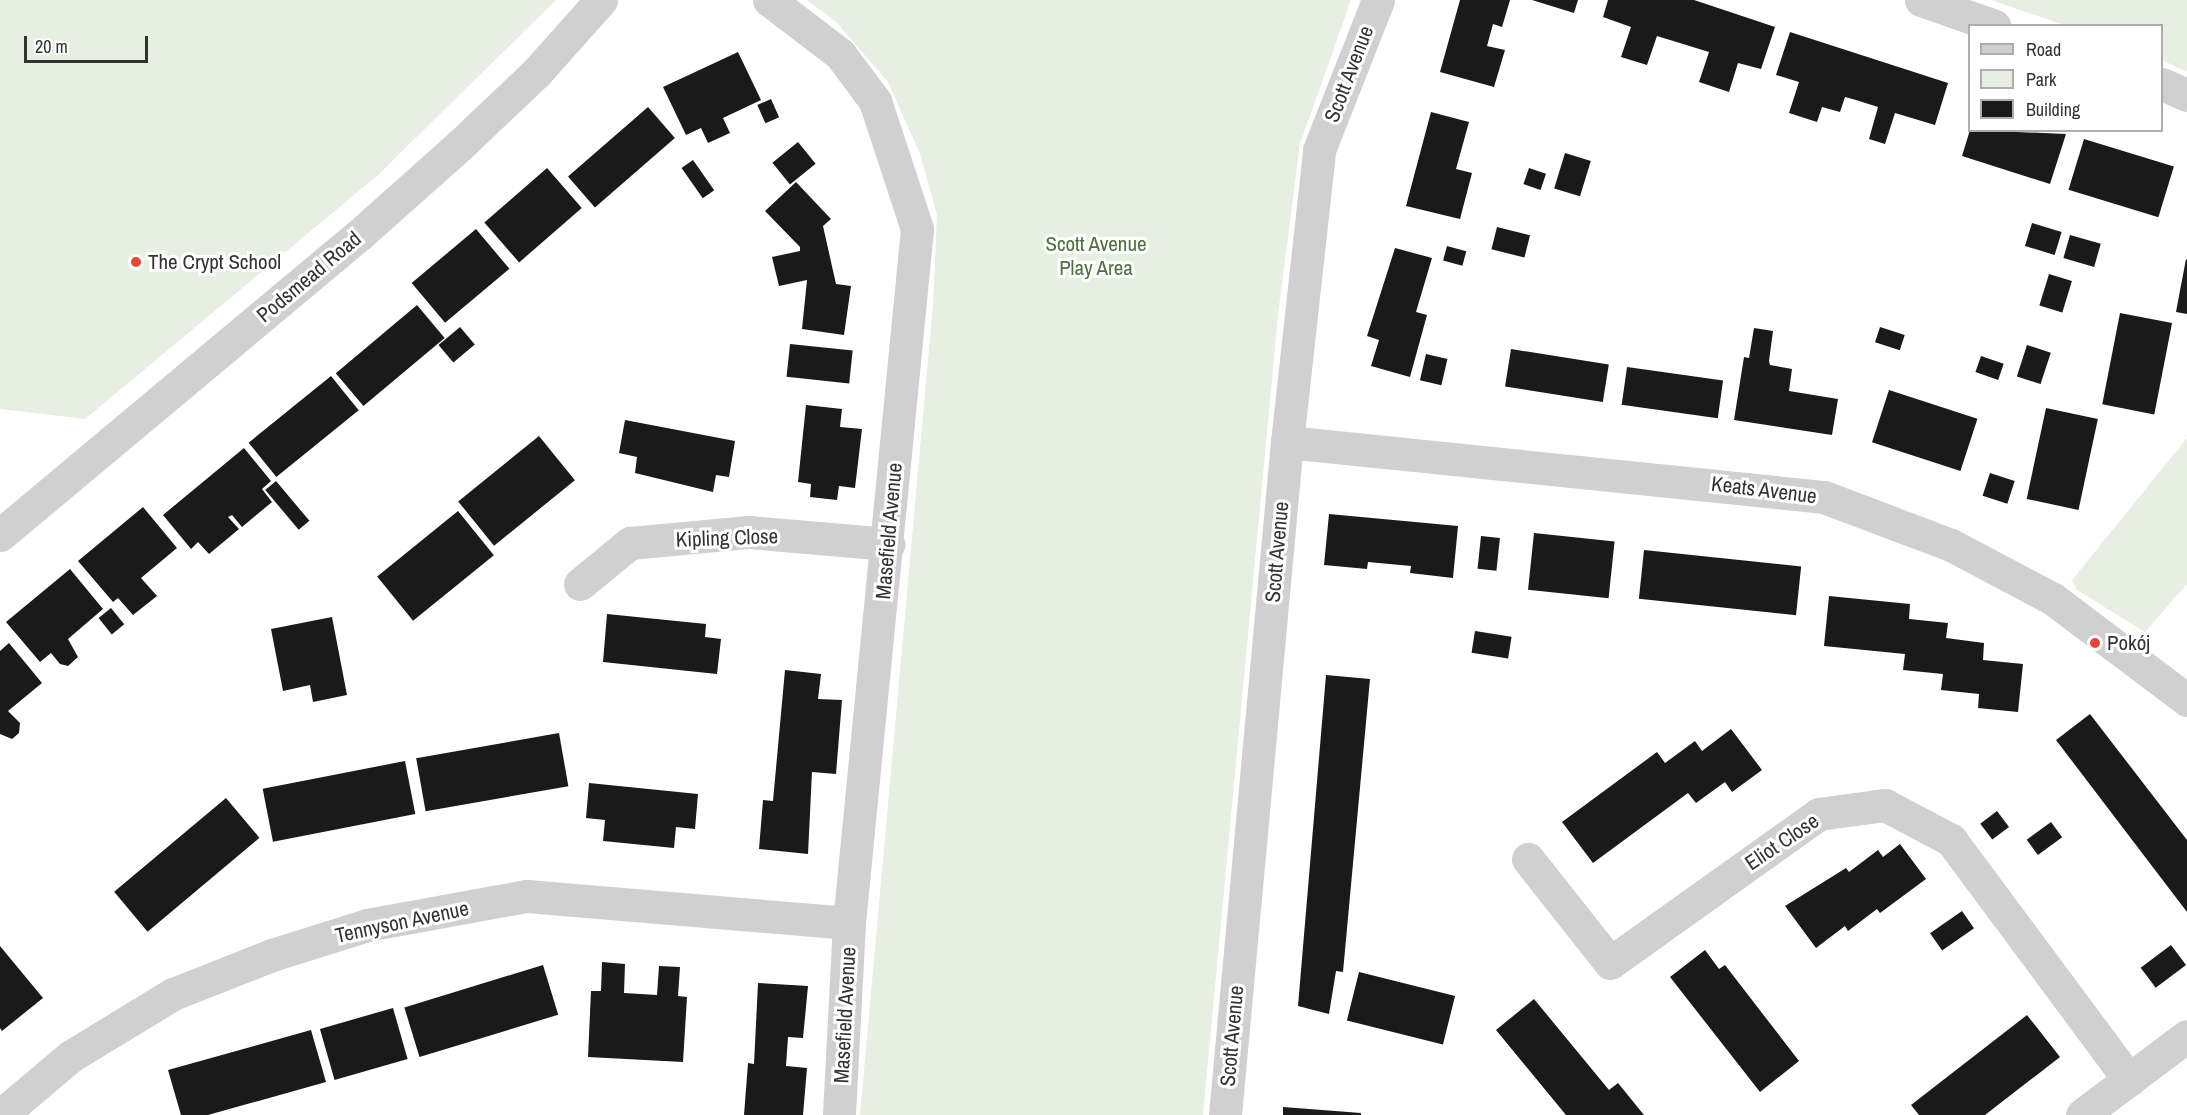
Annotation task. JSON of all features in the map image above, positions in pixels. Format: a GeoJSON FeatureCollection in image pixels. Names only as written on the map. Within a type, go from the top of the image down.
{"type":"FeatureCollection","features":[{"type":"Feature","properties":{"kind":"street","name":"Podsmead Road"},"geometry":{"type":"LineString","coordinates":[[0,536],[434,169],[536,73],[601,0]]}},
{"type":"Feature","properties":{"kind":"street","name":"Masefield Avenue"},"geometry":{"type":"LineString","coordinates":[[769,0],[840,54],[875,101],[917,229],[888,544],[849,923],[840,1115]]}},
{"type":"Feature","properties":{"kind":"street","name":"Scott Avenue"},"geometry":{"type":"LineString","coordinates":[[1225,1115],[1287,442],[1319,150],[1378,0]]}},
{"type":"Feature","properties":{"kind":"street"},"geometry":{"type":"LineString","coordinates":[[1921,0],[1989,24]]}},
{"type":"Feature","properties":{"kind":"street"},"geometry":{"type":"LineString","coordinates":[[2163,84],[2187,95]]}},
{"type":"Feature","properties":{"kind":"street","name":"Keats Avenue"},"geometry":{"type":"LineString","coordinates":[[1287,442],[1824,497],[1951,545],[2053,600],[2187,700]]}},
{"type":"Feature","properties":{"kind":"street","name":"Kipling Close"},"geometry":{"type":"LineString","coordinates":[[580,584],[630,543],[749,532],[888,544]]}},
{"type":"Feature","properties":{"kind":"street","name":"Eliot Close"},"geometry":{"type":"LineString","coordinates":[[1528,859],[1610,963],[1819,814],[1862,805],[1885,805],[1951,840],[2129,1080]]}},
{"type":"Feature","properties":{"kind":"street","name":"Tennyson Avenue"},"geometry":{"type":"LineString","coordinates":[[1,1115],[71,1056],[173,994],[272,955],[367,926],[527,896],[849,923]]}},
{"type":"Feature","properties":{"kind":"street"},"geometry":{"type":"LineString","coordinates":[[2082,1115],[2187,1036]]}},
{"type":"Feature","properties":{"kind":"green space","name":"The Crypt School"},"geometry":{"type":"Polygon","coordinates":[[[0,0],[556,0],[378,175],[85,419],[0,409],[0,0]]]}},
{"type":"Feature","properties":{"kind":"green space","name":"Scott Avenue Play Area"},"geometry":{"type":"Polygon","coordinates":[[[807,0],[1351,0],[1300,144],[1278,315],[1203,1115],[860,1115],[933,304],[937,215],[920,154],[888,82],[836,22],[807,0]]]}},
{"type":"Feature","properties":{"kind":"green space"},"geometry":{"type":"Polygon","coordinates":[[[1991,0],[2187,0],[2187,72],[2163,60],[2163,24],[2061,24],[1991,0]]]}},
{"type":"Feature","properties":{"kind":"green space"},"geometry":{"type":"Polygon","coordinates":[[[2187,438],[2187,584],[2145,632],[2077,590],[2072,580],[2187,438]]]}},
{"type":"Feature","properties":{"kind":"building"},"geometry":{"type":"Polygon","coordinates":[[[1460,0],[1510,0],[1502,27],[1493,24],[1487,46],[1505,50],[1494,87],[1440,72],[1460,0]]]}},
{"type":"Feature","properties":{"kind":"building"},"geometry":{"type":"Polygon","coordinates":[[[1532,0],[1578,0],[1574,13],[1532,0]]]}},
{"type":"Feature","properties":{"kind":"building"},"geometry":{"type":"Polygon","coordinates":[[[1608,0],[1694,0],[1775,27],[1761,69],[1738,63],[1729,92],[1699,82],[1709,52],[1657,36],[1647,65],[1621,57],[1631,27],[1603,17],[1608,0]]]}},
{"type":"Feature","properties":{"kind":"building"},"geometry":{"type":"Polygon","coordinates":[[[1790,32],[1948,83],[1935,125],[1895,113],[1885,144],[1869,139],[1878,107],[1845,97],[1840,112],[1822,107],[1817,122],[1789,113],[1799,82],[1776,75],[1790,32]]]}},
{"type":"Feature","properties":{"kind":"building"},"geometry":{"type":"Polygon","coordinates":[[[738,52],[761,100],[723,118],[730,133],[708,143],[701,128],[686,135],[663,87],[738,52]]]}},
{"type":"Feature","properties":{"kind":"building"},"geometry":{"type":"Polygon","coordinates":[[[771,99],[779,117],[765,123],[757,105],[771,99]]]}},
{"type":"Feature","properties":{"kind":"building"},"geometry":{"type":"Polygon","coordinates":[[[648,107],[675,138],[595,207],[568,177],[648,107]]]}},
{"type":"Feature","properties":{"kind":"building"},"geometry":{"type":"Polygon","coordinates":[[[1431,112],[1469,122],[1456,169],[1472,173],[1460,219],[1406,206],[1431,112]]]}},
{"type":"Feature","properties":{"kind":"building"},"geometry":{"type":"Polygon","coordinates":[[[1969,132],[2066,134],[2050,184],[1962,156],[1969,132]]]}},
{"type":"Feature","properties":{"kind":"building"},"geometry":{"type":"Polygon","coordinates":[[[2084,139],[2174,166],[2158,217],[2069,190],[2084,139]]]}},
{"type":"Feature","properties":{"kind":"building"},"geometry":{"type":"Polygon","coordinates":[[[798,142],[816,164],[790,185],[772,163],[798,142]]]}},
{"type":"Feature","properties":{"kind":"building"},"geometry":{"type":"Polygon","coordinates":[[[1565,153],[1591,161],[1580,196],[1554,188],[1565,153]]]}},
{"type":"Feature","properties":{"kind":"building"},"geometry":{"type":"Polygon","coordinates":[[[693,160],[714,190],[703,198],[682,168],[693,160]]]}},
{"type":"Feature","properties":{"kind":"building"},"geometry":{"type":"Polygon","coordinates":[[[547,168],[582,208],[519,262],[484,222],[547,168]]]}},
{"type":"Feature","properties":{"kind":"building"},"geometry":{"type":"Polygon","coordinates":[[[1529,168],[1546,174],[1540,190],[1523,184],[1529,168]]]}},
{"type":"Feature","properties":{"kind":"building"},"geometry":{"type":"Polygon","coordinates":[[[796,182],[831,219],[823,226],[836,284],[851,286],[844,335],[802,329],[807,280],[779,286],[772,257],[800,251],[800,247],[765,211],[796,182]]]}},
{"type":"Feature","properties":{"kind":"building"},"geometry":{"type":"Polygon","coordinates":[[[2032,223],[2062,232],[2055,255],[2025,246],[2032,223]]]}},
{"type":"Feature","properties":{"kind":"building"},"geometry":{"type":"Polygon","coordinates":[[[1497,227],[1530,235],[1524,258],[1491,249],[1497,227]]]}},
{"type":"Feature","properties":{"kind":"building"},"geometry":{"type":"Polygon","coordinates":[[[476,229],[509,269],[445,323],[412,283],[476,229]]]}},
{"type":"Feature","properties":{"kind":"building"},"geometry":{"type":"Polygon","coordinates":[[[2070,235],[2101,244],[2094,267],[2063,258],[2070,235]]]}},
{"type":"Feature","properties":{"kind":"building"},"geometry":{"type":"Polygon","coordinates":[[[1447,246],[1466,251],[1462,266],[1443,260],[1447,246]]]}},
{"type":"Feature","properties":{"kind":"building"},"geometry":{"type":"Polygon","coordinates":[[[1395,248],[1432,258],[1416,312],[1427,315],[1410,377],[1371,366],[1379,340],[1367,336],[1395,248]]]}},
{"type":"Feature","properties":{"kind":"building"},"geometry":{"type":"Polygon","coordinates":[[[2187,260],[2187,314],[2176,312],[2187,260]]]}},
{"type":"Feature","properties":{"kind":"building"},"geometry":{"type":"Polygon","coordinates":[[[2049,274],[2072,281],[2062,313],[2039,306],[2049,274]]]}},
{"type":"Feature","properties":{"kind":"building"},"geometry":{"type":"Polygon","coordinates":[[[417,305],[445,338],[363,406],[336,373],[417,305]]]}},
{"type":"Feature","properties":{"kind":"building"},"geometry":{"type":"Polygon","coordinates":[[[2120,313],[2172,323],[2154,414],[2102,404],[2120,313]]]}},
{"type":"Feature","properties":{"kind":"building"},"geometry":{"type":"Polygon","coordinates":[[[460,327],[475,345],[453,363],[439,345],[460,327]]]}},
{"type":"Feature","properties":{"kind":"building"},"geometry":{"type":"Polygon","coordinates":[[[1880,327],[1905,335],[1900,350],[1875,342],[1880,327]]]}},
{"type":"Feature","properties":{"kind":"building"},"geometry":{"type":"Polygon","coordinates":[[[1754,328],[1773,331],[1770,365],[1792,369],[1789,391],[1838,399],[1832,435],[1734,420],[1744,357],[1749,358],[1754,328]]]}},
{"type":"Feature","properties":{"kind":"building"},"geometry":{"type":"Polygon","coordinates":[[[790,344],[853,351],[849,383],[787,377],[790,344]]]}},
{"type":"Feature","properties":{"kind":"building"},"geometry":{"type":"Polygon","coordinates":[[[2027,345],[2051,353],[2041,384],[2017,376],[2027,345]]]}},
{"type":"Feature","properties":{"kind":"building"},"geometry":{"type":"Polygon","coordinates":[[[1511,349],[1609,364],[1603,402],[1505,387],[1511,349]]]}},
{"type":"Feature","properties":{"kind":"building"},"geometry":{"type":"Polygon","coordinates":[[[1426,354],[1447,359],[1441,385],[1420,380],[1426,354]]]}},
{"type":"Feature","properties":{"kind":"building"},"geometry":{"type":"Polygon","coordinates":[[[1981,356],[2004,364],[1998,380],[1975,372],[1981,356]]]}},
{"type":"Feature","properties":{"kind":"building"},"geometry":{"type":"Polygon","coordinates":[[[1627,367],[1723,380],[1718,418],[1622,405],[1627,367]]]}},
{"type":"Feature","properties":{"kind":"building"},"geometry":{"type":"Polygon","coordinates":[[[331,376],[359,410],[276,477],[249,443],[331,376]]]}},
{"type":"Feature","properties":{"kind":"building"},"geometry":{"type":"Polygon","coordinates":[[[1889,390],[1977,419],[1960,471],[1872,442],[1889,390]]]}},
{"type":"Feature","properties":{"kind":"building"},"geometry":{"type":"Polygon","coordinates":[[[806,405],[842,409],[840,427],[862,429],[855,488],[839,486],[837,500],[810,497],[811,484],[798,482],[806,405]]]}},
{"type":"Feature","properties":{"kind":"building"},"geometry":{"type":"Polygon","coordinates":[[[2046,408],[2098,419],[2079,510],[2027,499],[2046,408]]]}},
{"type":"Feature","properties":{"kind":"building"},"geometry":{"type":"Polygon","coordinates":[[[625,420],[735,441],[729,477],[716,475],[713,492],[635,473],[637,457],[619,453],[625,420]]]}},
{"type":"Feature","properties":{"kind":"building"},"geometry":{"type":"Polygon","coordinates":[[[539,436],[575,480],[494,546],[458,501],[539,436]]]}},
{"type":"Feature","properties":{"kind":"building"},"geometry":{"type":"Polygon","coordinates":[[[244,448],[271,481],[262,489],[272,502],[242,527],[232,515],[228,517],[239,529],[209,554],[198,542],[191,549],[163,515],[244,448]]]}},
{"type":"Feature","properties":{"kind":"building"},"geometry":{"type":"Polygon","coordinates":[[[1990,473],[2015,481],[2007,504],[1983,496],[1990,473]]]}},
{"type":"Feature","properties":{"kind":"building"},"geometry":{"type":"Polygon","coordinates":[[[276,481],[309,521],[299,530],[265,490],[276,481]]]}},
{"type":"Feature","properties":{"kind":"building"},"geometry":{"type":"Polygon","coordinates":[[[143,507],[177,548],[141,578],[157,596],[133,615],[118,598],[113,602],[78,561],[143,507]]]}},
{"type":"Feature","properties":{"kind":"building"},"geometry":{"type":"Polygon","coordinates":[[[458,511],[494,555],[413,621],[377,576],[458,511]]]}},
{"type":"Feature","properties":{"kind":"building"},"geometry":{"type":"Polygon","coordinates":[[[1329,514],[1458,526],[1453,578],[1410,573],[1411,566],[1368,562],[1367,569],[1324,565],[1329,514]]]}},
{"type":"Feature","properties":{"kind":"building"},"geometry":{"type":"Polygon","coordinates":[[[1534,533],[1615,541],[1609,598],[1528,590],[1534,533]]]}},
{"type":"Feature","properties":{"kind":"building"},"geometry":{"type":"Polygon","coordinates":[[[1481,536],[1500,538],[1496,571],[1478,569],[1481,536]]]}},
{"type":"Feature","properties":{"kind":"building"},"geometry":{"type":"Polygon","coordinates":[[[1644,550],[1801,567],[1796,615],[1639,599],[1644,550]]]}},
{"type":"Feature","properties":{"kind":"building"},"geometry":{"type":"Polygon","coordinates":[[[70,569],[103,609],[68,639],[78,657],[68,666],[60,664],[51,653],[40,662],[6,622],[70,569]]]}},
{"type":"Feature","properties":{"kind":"building"},"geometry":{"type":"Polygon","coordinates":[[[1829,596],[1910,604],[1909,619],[1948,623],[1946,638],[1984,643],[1983,660],[2023,664],[2018,712],[1978,708],[1979,694],[1941,690],[1943,674],[1903,670],[1905,654],[1824,646],[1829,596]]]}},
{"type":"Feature","properties":{"kind":"building"},"geometry":{"type":"Polygon","coordinates":[[[111,608],[124,624],[112,634],[99,618],[111,608]]]}},
{"type":"Feature","properties":{"kind":"building"},"geometry":{"type":"Polygon","coordinates":[[[607,614],[706,624],[705,637],[721,639],[717,674],[603,662],[607,614]]]}},
{"type":"Feature","properties":{"kind":"building"},"geometry":{"type":"Polygon","coordinates":[[[332,617],[347,695],[313,702],[310,685],[283,691],[271,629],[332,617]]]}},
{"type":"Feature","properties":{"kind":"building"},"geometry":{"type":"Polygon","coordinates":[[[1475,631],[1512,637],[1508,659],[1472,653],[1475,631]]]}},
{"type":"Feature","properties":{"kind":"building"},"geometry":{"type":"Polygon","coordinates":[[[9,643],[42,683],[8,711],[20,723],[19,733],[12,739],[0,734],[0,651],[9,643]]]}},
{"type":"Feature","properties":{"kind":"building"},"geometry":{"type":"Polygon","coordinates":[[[785,670],[821,674],[818,699],[842,700],[836,774],[812,772],[808,854],[759,849],[763,800],[773,801],[785,670]]]}},
{"type":"Feature","properties":{"kind":"building"},"geometry":{"type":"Polygon","coordinates":[[[1326,675],[1370,679],[1343,972],[1336,971],[1329,1014],[1298,1006],[1326,675]]]}},
{"type":"Feature","properties":{"kind":"building"},"geometry":{"type":"Polygon","coordinates":[[[2090,714],[2187,840],[2187,912],[2056,740],[2090,714]]]}},
{"type":"Feature","properties":{"kind":"building"},"geometry":{"type":"Polygon","coordinates":[[[1731,729],[1762,770],[1732,792],[1725,782],[1696,803],[1688,793],[1593,863],[1562,822],[1657,752],[1665,763],[1695,741],[1702,751],[1731,729]]]}},
{"type":"Feature","properties":{"kind":"building"},"geometry":{"type":"Polygon","coordinates":[[[559,733],[568,786],[426,811],[416,758],[559,733]]]}},
{"type":"Feature","properties":{"kind":"building"},"geometry":{"type":"Polygon","coordinates":[[[405,761],[415,814],[273,842],[263,789],[405,761]]]}},
{"type":"Feature","properties":{"kind":"building"},"geometry":{"type":"Polygon","coordinates":[[[589,783],[698,794],[695,829],[676,827],[674,848],[603,841],[605,820],[586,818],[589,783]]]}},
{"type":"Feature","properties":{"kind":"building"},"geometry":{"type":"Polygon","coordinates":[[[226,798],[259,838],[148,932],[114,892],[226,798]]]}},
{"type":"Feature","properties":{"kind":"building"},"geometry":{"type":"Polygon","coordinates":[[[1997,811],[2009,827],[1992,840],[1980,824],[1997,811]]]}},
{"type":"Feature","properties":{"kind":"building"},"geometry":{"type":"Polygon","coordinates":[[[2051,822],[2062,837],[2038,855],[2027,840],[2051,822]]]}},
{"type":"Feature","properties":{"kind":"building"},"geometry":{"type":"Polygon","coordinates":[[[1900,844],[1926,879],[1880,913],[1877,909],[1848,931],[1845,926],[1816,948],[1785,906],[1846,868],[1849,872],[1878,850],[1883,857],[1900,844]]]}},
{"type":"Feature","properties":{"kind":"building"},"geometry":{"type":"Polygon","coordinates":[[[1962,911],[1974,928],[1942,951],[1930,933],[1962,911]]]}},
{"type":"Feature","properties":{"kind":"building"},"geometry":{"type":"Polygon","coordinates":[[[2171,945],[2186,965],[2156,988],[2141,968],[2171,945]]]}},
{"type":"Feature","properties":{"kind":"building"},"geometry":{"type":"Polygon","coordinates":[[[0,946],[43,998],[2,1031],[0,1028],[0,946]]]}},
{"type":"Feature","properties":{"kind":"building"},"geometry":{"type":"Polygon","coordinates":[[[1705,950],[1719,969],[1725,965],[1799,1061],[1760,1092],[1670,977],[1705,950]]]}},
{"type":"Feature","properties":{"kind":"building"},"geometry":{"type":"Polygon","coordinates":[[[602,962],[625,964],[624,993],[657,995],[659,966],[680,967],[678,996],[687,997],[683,1062],[588,1057],[591,991],[601,991],[602,962]]]}},
{"type":"Feature","properties":{"kind":"building"},"geometry":{"type":"Polygon","coordinates":[[[543,965],[558,1015],[420,1057],[404,1007],[543,965]]]}},
{"type":"Feature","properties":{"kind":"building"},"geometry":{"type":"Polygon","coordinates":[[[1359,972],[1455,996],[1443,1044],[1347,1021],[1359,972]]]}},
{"type":"Feature","properties":{"kind":"building"},"geometry":{"type":"Polygon","coordinates":[[[758,983],[808,986],[803,1038],[788,1037],[786,1066],[807,1068],[803,1115],[744,1115],[748,1063],[754,1064],[758,983]]]}},
{"type":"Feature","properties":{"kind":"building"},"geometry":{"type":"Polygon","coordinates":[[[1534,999],[1609,1090],[1618,1083],[1644,1115],[1566,1115],[1496,1030],[1534,999]]]}},
{"type":"Feature","properties":{"kind":"building"},"geometry":{"type":"Polygon","coordinates":[[[393,1008],[408,1059],[335,1080],[320,1029],[393,1008]]]}},
{"type":"Feature","properties":{"kind":"building"},"geometry":{"type":"Polygon","coordinates":[[[2027,1015],[2060,1057],[1985,1115],[1919,1115],[1911,1105],[2027,1015]]]}},
{"type":"Feature","properties":{"kind":"building"},"geometry":{"type":"Polygon","coordinates":[[[311,1030],[326,1082],[208,1115],[181,1115],[168,1070],[311,1030]]]}},
{"type":"Feature","properties":{"kind":"building"},"geometry":{"type":"Polygon","coordinates":[[[1283,1107],[1361,1113],[1361,1115],[1283,1115],[1283,1107]]]}},
{"type":"Feature","properties":{"kind":"place","name":"The Crypt School"},"geometry":{"type":"Point","coordinates":[136,262]}},
{"type":"Feature","properties":{"kind":"place","name":"Pokój"},"geometry":{"type":"Point","coordinates":[2095,643]}}]}
